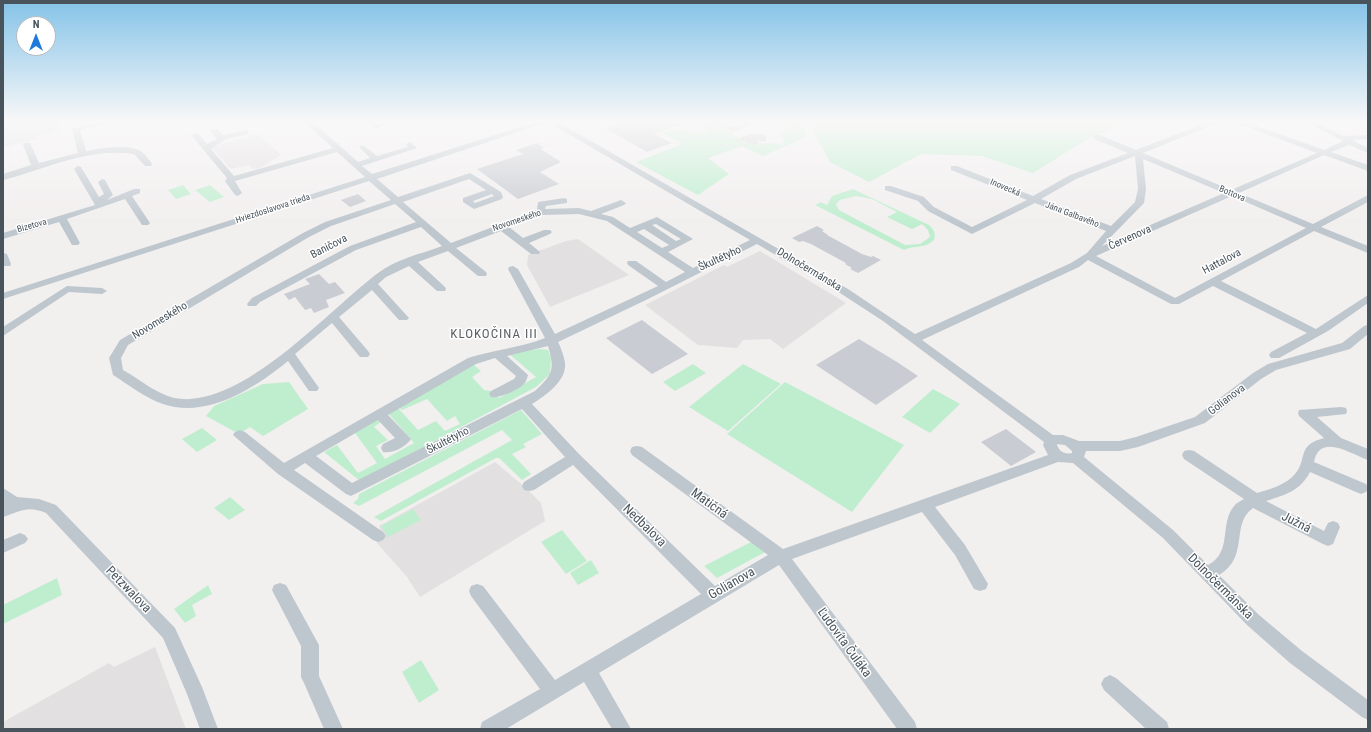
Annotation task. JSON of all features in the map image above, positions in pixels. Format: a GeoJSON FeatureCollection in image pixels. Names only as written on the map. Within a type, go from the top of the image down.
{"type":"FeatureCollection","features":[{"type":"Feature","properties":{"kind":"street"},"geometry":{"type":"LineString","coordinates":[[32,156],[36,166]]}},
{"type":"Feature","properties":{"kind":"street"},"geometry":{"type":"LineString","coordinates":[[3,177],[36,166],[78,156]]}},
{"type":"Feature","properties":{"kind":"street"},"geometry":{"type":"LineString","coordinates":[[140,156],[148,164]]}},
{"type":"Feature","properties":{"kind":"street"},"geometry":{"type":"LineString","coordinates":[[214,156],[232,179]]}},
{"type":"Feature","properties":{"kind":"street"},"geometry":{"type":"LineString","coordinates":[[232,179],[313,156]]}},
{"type":"Feature","properties":{"kind":"street"},"geometry":{"type":"LineString","coordinates":[[347,156],[482,274]]}},
{"type":"Feature","properties":{"kind":"street"},"geometry":{"type":"LineString","coordinates":[[372,156],[375,159]]}},
{"type":"Feature","properties":{"kind":"street"},"geometry":{"type":"LineString","coordinates":[[356,164],[385,156]]}},
{"type":"Feature","properties":{"kind":"street","name":"Hviezdoslavova trieda"},"geometry":{"type":"LineString","coordinates":[[3,290],[427,156]]}},
{"type":"Feature","properties":{"kind":"street","name":"Dolnočermánska"},"geometry":{"type":"LineString","coordinates":[[612,156],[844,291],[914,339],[1052,441],[1063,439],[1168,534],[1253,620],[1290,653],[1368,710]]}},
{"type":"Feature","properties":{"kind":"street","name":"Inovecká"},"geometry":{"type":"LineString","coordinates":[[888,188],[921,199],[931,209],[972,231],[1033,200],[1072,177],[1135,156]]}},
{"type":"Feature","properties":{"kind":"street","name":"Jána Galbavého"},"geometry":{"type":"LineString","coordinates":[[1088,256],[1141,198],[1142,189],[1138,156]]}},
{"type":"Feature","properties":{"kind":"street","name":"Bottova"},"geometry":{"type":"LineString","coordinates":[[1141,156],[1368,250]]}},
{"type":"Feature","properties":{"kind":"street","name":"Červenova"},"geometry":{"type":"LineString","coordinates":[[914,339],[1075,264],[1088,256],[1313,156]]}},
{"type":"Feature","properties":{"kind":"street"},"geometry":{"type":"LineString","coordinates":[[1334,156],[1368,168]]}},
{"type":"Feature","properties":{"kind":"street","name":"Inovecká"},"geometry":{"type":"LineString","coordinates":[[954,168],[1033,200]]}},
{"type":"Feature","properties":{"kind":"street"},"geometry":{"type":"LineString","coordinates":[[78,169],[99,204],[109,195],[102,182]]}},
{"type":"Feature","properties":{"kind":"street","name":"Hviezdoslavova trieda"},"geometry":{"type":"LineString","coordinates":[[3,296],[368,175]]}},
{"type":"Feature","properties":{"kind":"street"},"geometry":{"type":"LineString","coordinates":[[396,200],[470,176],[492,191]]}},
{"type":"Feature","properties":{"kind":"street"},"geometry":{"type":"LineString","coordinates":[[232,179],[229,181],[238,193]]}},
{"type":"Feature","properties":{"kind":"street","name":"Bizetova"},"geometry":{"type":"LineString","coordinates":[[3,236],[62,218],[99,204],[128,196],[137,191]]}},
{"type":"Feature","properties":{"kind":"street"},"geometry":{"type":"LineString","coordinates":[[128,196],[145,223]]}},
{"type":"Feature","properties":{"kind":"street","name":"Hattalova"},"geometry":{"type":"LineString","coordinates":[[1088,256],[1175,302],[1368,198]]}},
{"type":"Feature","properties":{"kind":"street","name":"Novomeského"},"geometry":{"type":"LineString","coordinates":[[396,200],[328,224],[306,235],[138,333],[124,343],[115,358],[117,372],[162,398],[182,404],[203,402],[255,380],[289,354],[382,275],[410,261],[541,209],[579,210],[610,219],[692,272]]}},
{"type":"Feature","properties":{"kind":"street","name":"Jána Galbavého"},"geometry":{"type":"LineString","coordinates":[[1033,200],[1112,230]]}},
{"type":"Feature","properties":{"kind":"street"},"geometry":{"type":"LineString","coordinates":[[524,210],[541,209],[541,204],[564,201]]}},
{"type":"Feature","properties":{"kind":"street"},"geometry":{"type":"LineString","coordinates":[[594,214],[621,203]]}},
{"type":"Feature","properties":{"kind":"street","name":"Bizetova"},"geometry":{"type":"LineString","coordinates":[[62,218],[75,244]]}},
{"type":"Feature","properties":{"kind":"street","name":"Baničova"},"geometry":{"type":"LineString","coordinates":[[252,304],[256,300],[353,248],[423,223]]}},
{"type":"Feature","properties":{"kind":"street"},"geometry":{"type":"LineString","coordinates":[[628,232],[645,225],[676,245],[661,252]]}},
{"type":"Feature","properties":{"kind":"street"},"geometry":{"type":"LineString","coordinates":[[501,226],[535,252]]}},
{"type":"Feature","properties":{"kind":"street"},"geometry":{"type":"LineString","coordinates":[[522,242],[547,232]]}},
{"type":"Feature","properties":{"kind":"street","name":"Škultétyho"},"geometry":{"type":"LineString","coordinates":[[283,470],[379,413],[472,361],[497,353],[540,345],[552,340],[758,240]]}},
{"type":"Feature","properties":{"kind":"street"},"geometry":{"type":"LineString","coordinates":[[410,261],[441,289]]}},
{"type":"Feature","properties":{"kind":"street"},"geometry":{"type":"LineString","coordinates":[[632,263],[665,286]]}},
{"type":"Feature","properties":{"kind":"street","name":"Škultétyho"},"geometry":{"type":"LineString","coordinates":[[306,456],[350,490],[524,403],[548,387],[557,375],[559,362],[552,340],[513,270]]}},
{"type":"Feature","properties":{"kind":"street"},"geometry":{"type":"LineString","coordinates":[[1212,281],[1316,333]]}},
{"type":"Feature","properties":{"kind":"street"},"geometry":{"type":"LineString","coordinates":[[372,284],[403,318]]}},
{"type":"Feature","properties":{"kind":"street"},"geometry":{"type":"LineString","coordinates":[[3,332],[67,289],[102,291]]}},
{"type":"Feature","properties":{"kind":"street"},"geometry":{"type":"LineString","coordinates":[[1275,355],[1324,330],[1365,304]]}},
{"type":"Feature","properties":{"kind":"street"},"geometry":{"type":"LineString","coordinates":[[333,316],[364,354]]}},
{"type":"Feature","properties":{"kind":"street","name":"Golianova"},"geometry":{"type":"LineString","coordinates":[[1076,452],[1138,442],[1200,420],[1215,410],[1257,376],[1272,368],[1346,346],[1368,328]]}},
{"type":"Feature","properties":{"kind":"street"},"geometry":{"type":"LineString","coordinates":[[495,394],[519,382],[522,375],[497,353]]}},
{"type":"Feature","properties":{"kind":"street"},"geometry":{"type":"LineString","coordinates":[[289,354],[313,388]]}},
{"type":"Feature","properties":{"kind":"street","name":"Nedbalova"},"geometry":{"type":"LineString","coordinates":[[524,403],[574,458],[713,595]]}},
{"type":"Feature","properties":{"kind":"street"},"geometry":{"type":"LineString","coordinates":[[1341,411],[1304,413],[1336,441],[1368,455]]}},
{"type":"Feature","properties":{"kind":"street"},"geometry":{"type":"LineString","coordinates":[[379,413],[404,439],[388,448]]}},
{"type":"Feature","properties":{"kind":"street"},"geometry":{"type":"LineString","coordinates":[[240,435],[283,470],[378,536]]}},
{"type":"Feature","properties":{"kind":"street"},"geometry":{"type":"LineString","coordinates":[[1052,441],[1050,448],[1057,456],[1067,459],[1076,452]]}},
{"type":"Feature","properties":{"kind":"street"},"geometry":{"type":"LineString","coordinates":[[1207,573],[1220,566],[1231,550],[1232,532],[1239,510],[1253,500],[1286,489],[1300,478],[1307,465],[1309,454],[1314,448],[1323,443],[1336,441]]}},
{"type":"Feature","properties":{"kind":"street","name":"Matičná"},"geometry":{"type":"LineString","coordinates":[[636,451],[781,556]]}},
{"type":"Feature","properties":{"kind":"street","name":"Južná"},"geometry":{"type":"LineString","coordinates":[[1189,455],[1253,500],[1328,540],[1333,527]]}},
{"type":"Feature","properties":{"kind":"street","name":"Golianova"},"geometry":{"type":"LineString","coordinates":[[489,729],[781,556],[1048,461],[1057,456]]}},
{"type":"Feature","properties":{"kind":"street"},"geometry":{"type":"LineString","coordinates":[[529,486],[574,458]]}},
{"type":"Feature","properties":{"kind":"street"},"geometry":{"type":"LineString","coordinates":[[1307,465],[1361,488]]}},
{"type":"Feature","properties":{"kind":"street","name":"Petzwalova"},"geometry":{"type":"LineString","coordinates":[[3,494],[9,501],[19,504],[36,504],[51,509],[169,633],[196,693],[209,729]]}},
{"type":"Feature","properties":{"kind":"street"},"geometry":{"type":"LineString","coordinates":[[3,511],[19,504]]}},
{"type":"Feature","properties":{"kind":"street"},"geometry":{"type":"LineString","coordinates":[[925,505],[960,550],[980,584]]}},
{"type":"Feature","properties":{"kind":"street"},"geometry":{"type":"LineString","coordinates":[[3,547],[20,539]]}},
{"type":"Feature","properties":{"kind":"street","name":"Ľudovíta Čuláka"},"geometry":{"type":"LineString","coordinates":[[781,556],[908,729]]}},
{"type":"Feature","properties":{"kind":"street"},"geometry":{"type":"LineString","coordinates":[[280,590],[310,645],[310,677],[334,729]]}},
{"type":"Feature","properties":{"kind":"street"},"geometry":{"type":"LineString","coordinates":[[477,591],[552,691]]}},
{"type":"Feature","properties":{"kind":"street"},"geometry":{"type":"LineString","coordinates":[[588,671],[622,729]]}},
{"type":"Feature","properties":{"kind":"street"},"geometry":{"type":"LineString","coordinates":[[1110,684],[1160,729]]}},
{"type":"Feature","properties":{"kind":"shaded area"},"geometry":{"type":"Polygon","coordinates":[[[219,156],[279,156],[260,168],[253,169],[249,165],[231,169],[219,156]]]}},
{"type":"Feature","properties":{"kind":"shaded area"},"geometry":{"type":"Polygon","coordinates":[[[578,239],[629,275],[550,307],[527,265],[528,255],[566,241],[578,239]]]}},
{"type":"Feature","properties":{"kind":"shaded area"},"geometry":{"type":"Polygon","coordinates":[[[760,251],[846,303],[783,349],[770,339],[743,340],[737,348],[698,345],[645,305],[724,265],[727,267],[760,251]]]}},
{"type":"Feature","properties":{"kind":"shaded area"},"geometry":{"type":"Polygon","coordinates":[[[495,462],[526,488],[541,503],[545,521],[420,597],[407,577],[377,543],[382,535],[379,526],[495,462]]]}},
{"type":"Feature","properties":{"kind":"shaded area"},"geometry":{"type":"Polygon","coordinates":[[[155,647],[186,729],[3,729],[3,722],[109,663],[114,667],[155,647]]]}},
{"type":"Feature","properties":{"kind":"green space"},"geometry":{"type":"Polygon","coordinates":[[[651,156],[713,156],[708,158],[729,174],[698,195],[636,162],[651,156]]]}},
{"type":"Feature","properties":{"kind":"green space"},"geometry":{"type":"Polygon","coordinates":[[[827,156],[917,156],[869,182],[830,162],[827,156]]]}},
{"type":"Feature","properties":{"kind":"green space"},"geometry":{"type":"Polygon","coordinates":[[[982,156],[1060,156],[1033,173],[982,156]]]}},
{"type":"Feature","properties":{"kind":"green space"},"geometry":{"type":"Polygon","coordinates":[[[183,185],[191,194],[176,199],[168,190],[183,185]]]}},
{"type":"Feature","properties":{"kind":"green space"},"geometry":{"type":"Polygon","coordinates":[[[210,185],[224,197],[210,202],[195,190],[210,185]]]}},
{"type":"Feature","properties":{"kind":"green space"},"geometry":{"type":"Polygon","coordinates":[[[853,189],[929,225],[935,235],[934,240],[927,245],[904,250],[815,205],[821,202],[827,205],[832,196],[853,189]],[[856,196],[840,200],[836,204],[839,210],[905,245],[920,244],[930,237],[928,230],[922,224],[912,229],[887,217],[897,212],[872,199],[856,196]]]}},
{"type":"Feature","properties":{"kind":"green space"},"geometry":{"type":"Polygon","coordinates":[[[539,349],[548,350],[551,358],[550,374],[536,387],[360,481],[324,452],[337,445],[358,473],[377,463],[355,433],[377,419],[382,421],[374,427],[388,440],[376,446],[385,459],[414,443],[388,413],[398,408],[418,430],[436,421],[445,431],[460,424],[455,416],[447,421],[427,399],[402,410],[399,407],[474,365],[481,371],[472,377],[484,390],[491,391],[499,398],[536,377],[508,353],[539,349]]]}},
{"type":"Feature","properties":{"kind":"green space"},"geometry":{"type":"Polygon","coordinates":[[[693,364],[706,373],[675,391],[663,382],[693,364]]]}},
{"type":"Feature","properties":{"kind":"green space"},"geometry":{"type":"Polygon","coordinates":[[[743,364],[781,384],[728,431],[689,407],[743,364]]]}},
{"type":"Feature","properties":{"kind":"green space"},"geometry":{"type":"Polygon","coordinates":[[[289,382],[308,409],[263,436],[250,427],[239,434],[206,416],[214,406],[263,384],[289,382]]]}},
{"type":"Feature","properties":{"kind":"green space"},"geometry":{"type":"Polygon","coordinates":[[[785,382],[904,445],[852,512],[727,434],[785,382]]]}},
{"type":"Feature","properties":{"kind":"green space"},"geometry":{"type":"Polygon","coordinates":[[[933,389],[960,404],[930,433],[902,417],[933,389]]]}},
{"type":"Feature","properties":{"kind":"green space"},"geometry":{"type":"Polygon","coordinates":[[[521,410],[542,434],[523,444],[526,447],[512,454],[531,474],[522,480],[499,458],[496,458],[381,521],[374,517],[512,440],[502,430],[359,506],[353,503],[358,499],[359,494],[521,410]]]}},
{"type":"Feature","properties":{"kind":"green space"},"geometry":{"type":"Polygon","coordinates":[[[202,428],[217,440],[197,452],[182,439],[202,428]]]}},
{"type":"Feature","properties":{"kind":"green space"},"geometry":{"type":"Polygon","coordinates":[[[230,497],[245,510],[229,520],[214,508],[230,497]]]}},
{"type":"Feature","properties":{"kind":"green space"},"geometry":{"type":"Polygon","coordinates":[[[413,509],[421,520],[388,537],[381,526],[413,509]]]}},
{"type":"Feature","properties":{"kind":"green space"},"geometry":{"type":"Polygon","coordinates":[[[562,530],[587,561],[566,574],[541,542],[562,530]]]}},
{"type":"Feature","properties":{"kind":"green space"},"geometry":{"type":"Polygon","coordinates":[[[751,542],[767,551],[717,578],[704,566],[751,542]]]}},
{"type":"Feature","properties":{"kind":"green space"},"geometry":{"type":"Polygon","coordinates":[[[591,560],[599,573],[578,585],[570,573],[591,560]]]}},
{"type":"Feature","properties":{"kind":"green space"},"geometry":{"type":"Polygon","coordinates":[[[57,578],[62,595],[3,624],[3,605],[57,578]]]}},
{"type":"Feature","properties":{"kind":"green space"},"geometry":{"type":"Polygon","coordinates":[[[208,585],[212,594],[192,605],[196,616],[185,623],[174,609],[208,585]]]}},
{"type":"Feature","properties":{"kind":"green space"},"geometry":{"type":"Polygon","coordinates":[[[421,660],[439,690],[419,703],[402,672],[421,660]]]}},
{"type":"Feature","properties":{"kind":"building"},"geometry":{"type":"Polygon","coordinates":[[[516,156],[552,156],[561,162],[540,172],[559,184],[518,199],[477,169],[516,156]]]}},
{"type":"Feature","properties":{"kind":"building"},"geometry":{"type":"Polygon","coordinates":[[[358,194],[366,201],[350,207],[341,200],[358,194]]]}},
{"type":"Feature","properties":{"kind":"building"},"geometry":{"type":"Polygon","coordinates":[[[817,226],[824,230],[822,231],[827,235],[862,254],[871,257],[873,256],[881,260],[858,273],[850,269],[852,268],[845,264],[846,263],[811,244],[803,241],[799,242],[792,238],[817,226]]]}},
{"type":"Feature","properties":{"kind":"building"},"geometry":{"type":"Polygon","coordinates":[[[319,274],[329,284],[335,282],[345,293],[326,300],[329,307],[314,313],[311,308],[305,310],[295,297],[289,300],[284,294],[310,284],[305,279],[319,274]]]}},
{"type":"Feature","properties":{"kind":"building"},"geometry":{"type":"Polygon","coordinates":[[[642,320],[688,354],[652,374],[606,338],[642,320]]]}},
{"type":"Feature","properties":{"kind":"building"},"geometry":{"type":"Polygon","coordinates":[[[859,339],[918,376],[876,405],[816,365],[859,339]]]}},
{"type":"Feature","properties":{"kind":"building"},"geometry":{"type":"Polygon","coordinates":[[[1006,429],[1036,452],[1011,466],[981,442],[1006,429]]]}},
{"type":"Feature","properties":{"kind":"district","name":"KLOKOČINA III"},"geometry":{"type":"Point","coordinates":[494,335]}}]}
